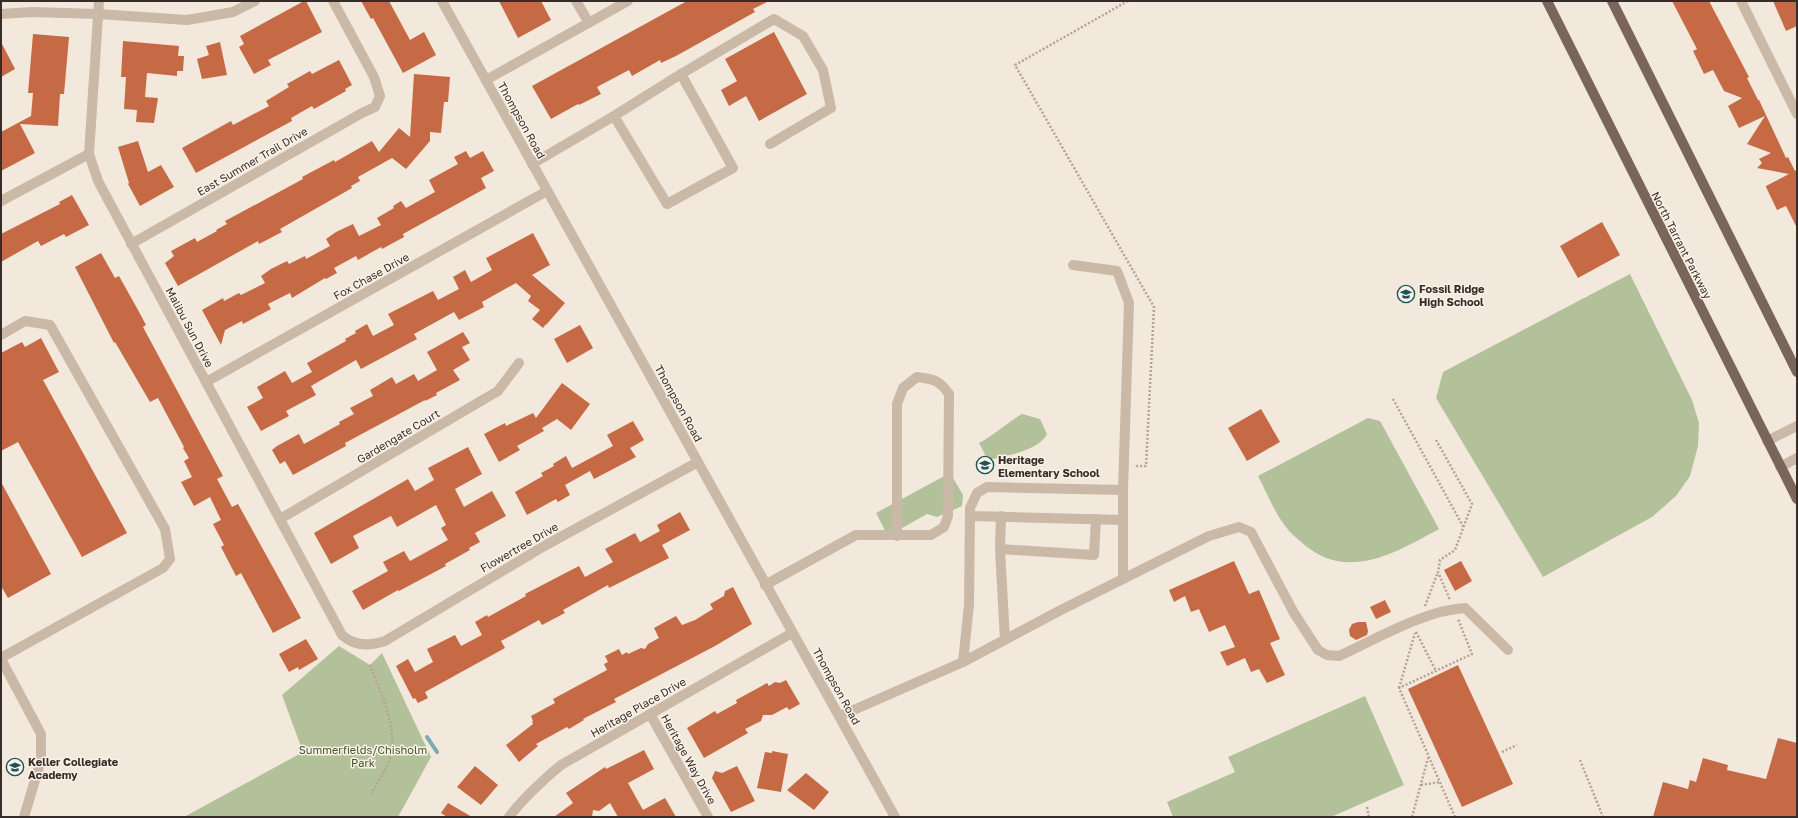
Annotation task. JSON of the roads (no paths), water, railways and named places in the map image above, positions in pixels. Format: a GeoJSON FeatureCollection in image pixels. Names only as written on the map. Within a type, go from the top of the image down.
{"type":"FeatureCollection","features":[{"type":"Feature","properties":{"kind":"main road","name":"North Tarrant Parkway"},"geometry":{"type":"LineString","coordinates":[[1547,1],[1797,499]]}},
{"type":"Feature","properties":{"kind":"main road"},"geometry":{"type":"LineString","coordinates":[[1612,1],[1797,372]]}},
{"type":"Feature","properties":{"kind":"street","name":"Malibu Sun Drive"},"geometry":{"type":"LineString","coordinates":[[99,1],[89,154],[98,181],[342,635],[351,642]]}},
{"type":"Feature","properties":{"kind":"street"},"geometry":{"type":"LineString","coordinates":[[1,14],[32,12],[98,14],[187,20],[233,12],[255,1]]}},
{"type":"Feature","properties":{"kind":"street","name":"East Summer Trail Drive"},"geometry":{"type":"LineString","coordinates":[[131,244],[362,112],[375,107],[380,96],[374,77],[333,1]]}},
{"type":"Feature","properties":{"kind":"street","name":"Thompson Road"},"geometry":{"type":"LineString","coordinates":[[442,1],[895,817]]}},
{"type":"Feature","properties":{"kind":"street"},"geometry":{"type":"LineString","coordinates":[[576,1],[589,23]]}},
{"type":"Feature","properties":{"kind":"street"},"geometry":{"type":"LineString","coordinates":[[486,80],[628,1]]}},
{"type":"Feature","properties":{"kind":"street"},"geometry":{"type":"LineString","coordinates":[[1741,1],[1797,114]]}},
{"type":"Feature","properties":{"kind":"street"},"geometry":{"type":"LineString","coordinates":[[532,164],[774,19],[802,36],[823,70],[831,108],[770,144]]}},
{"type":"Feature","properties":{"kind":"street"},"geometry":{"type":"LineString","coordinates":[[614,116],[667,204],[733,168],[681,74]]}},
{"type":"Feature","properties":{"kind":"street"},"geometry":{"type":"LineString","coordinates":[[1,201],[89,154]]}},
{"type":"Feature","properties":{"kind":"street","name":"Fox Chase Drive"},"geometry":{"type":"LineString","coordinates":[[206,382],[547,191]]}},
{"type":"Feature","properties":{"kind":"street"},"geometry":{"type":"LineString","coordinates":[[1073,265],[1117,271],[1129,303],[1123,490],[1123,579]]}},
{"type":"Feature","properties":{"kind":"street"},"geometry":{"type":"LineString","coordinates":[[1,334],[25,321],[50,325],[165,529],[170,559],[163,568],[1,659],[41,734],[41,760],[24,817]]}},
{"type":"Feature","properties":{"kind":"street","name":"Gardengate Court"},"geometry":{"type":"LineString","coordinates":[[280,519],[498,391],[518,363]]}},
{"type":"Feature","properties":{"kind":"street"},"geometry":{"type":"LineString","coordinates":[[765,585],[856,535],[897,536],[931,534],[944,527],[948,516],[949,394],[944,386],[934,379],[917,377],[903,388],[897,404],[897,536]]}},
{"type":"Feature","properties":{"kind":"street"},"geometry":{"type":"LineString","coordinates":[[1767,441],[1797,426]]}},
{"type":"Feature","properties":{"kind":"street"},"geometry":{"type":"LineString","coordinates":[[1780,467],[1797,458]]}},
{"type":"Feature","properties":{"kind":"street","name":"Flowertree Drive"},"geometry":{"type":"LineString","coordinates":[[351,642],[370,645],[385,641],[546,545],[698,462]]}},
{"type":"Feature","properties":{"kind":"street"},"geometry":{"type":"LineString","coordinates":[[963,662],[969,605],[970,508],[977,493],[987,487],[1123,490]]}},
{"type":"Feature","properties":{"kind":"street"},"geometry":{"type":"LineString","coordinates":[[970,516],[1123,520]]}},
{"type":"Feature","properties":{"kind":"street"},"geometry":{"type":"LineString","coordinates":[[1001,516],[1000,549],[1005,640]]}},
{"type":"Feature","properties":{"kind":"street"},"geometry":{"type":"LineString","coordinates":[[1000,549],[1094,555],[1096,519]]}},
{"type":"Feature","properties":{"kind":"street"},"geometry":{"type":"LineString","coordinates":[[840,716],[963,662],[1209,536],[1239,527],[1251,532],[1294,614],[1318,650],[1327,656],[1340,656],[1420,619],[1453,609],[1465,608],[1508,650]]}},
{"type":"Feature","properties":{"kind":"street","name":"Heritage Place Drive"},"geometry":{"type":"LineString","coordinates":[[509,817],[521,802],[541,782],[562,766],[792,633]]}},
{"type":"Feature","properties":{"kind":"street","name":"Heritage Way Drive"},"geometry":{"type":"LineString","coordinates":[[650,714],[708,817]]}},
{"type":"Feature","properties":{"kind":"waterway"},"geometry":{"type":"LineString","coordinates":[[427,737],[437,752]]}},
{"type":"Feature","properties":{"kind":"place","name":"Fossil Ridge High School"},"geometry":{"type":"Point","coordinates":[1406,294]}},
{"type":"Feature","properties":{"kind":"place","name":"Heritage Elementary School"},"geometry":{"type":"Point","coordinates":[985,465]}},
{"type":"Feature","properties":{"kind":"place","name":"Keller Collegiate Academy"},"geometry":{"type":"Point","coordinates":[15,767]}},
{"type":"Feature","properties":{"kind":"park label","name":"Summerfields/Chisholm Park"},"geometry":{"type":"Point","coordinates":[363,755]}}]}
